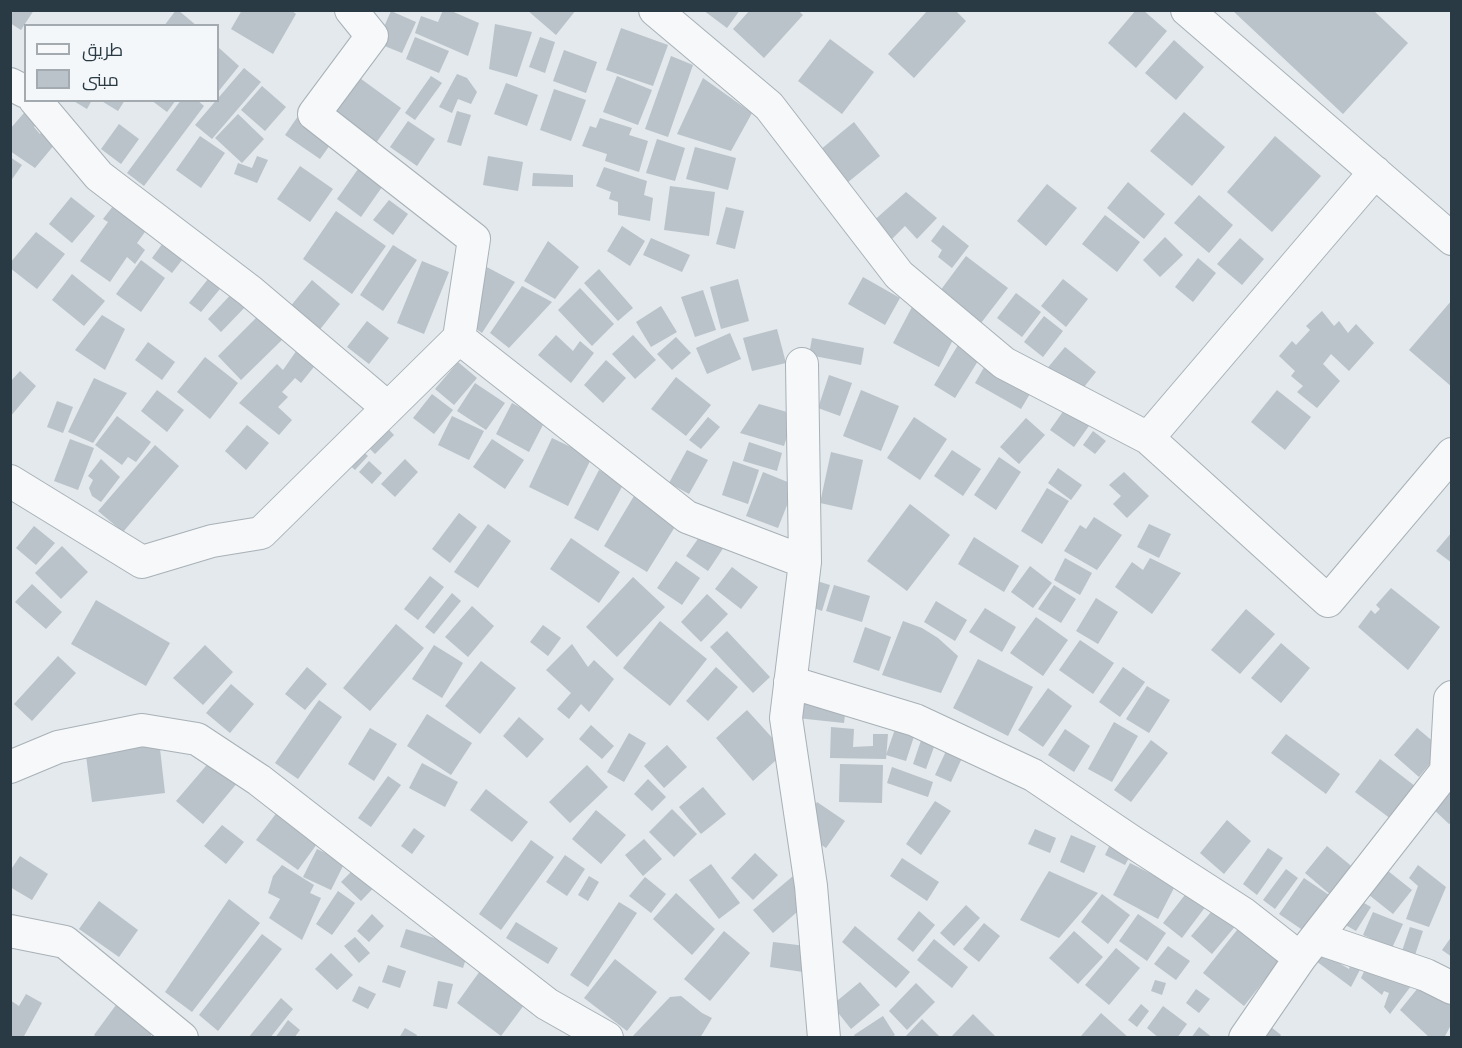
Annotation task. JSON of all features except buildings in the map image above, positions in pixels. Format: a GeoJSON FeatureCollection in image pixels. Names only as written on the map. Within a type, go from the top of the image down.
{"type":"FeatureCollection","features":[{"type":"Feature","properties":{"kind":"street"},"geometry":{"type":"LineString","coordinates":[[10,481],[142,562],[212,541],[261,533],[459,338],[474,239],[314,114],[372,36],[351,10]]}},
{"type":"Feature","properties":{"kind":"street"},"geometry":{"type":"LineString","coordinates":[[655,10],[769,106],[899,275],[1004,363],[1148,438],[1328,601],[1452,454]]}},
{"type":"Feature","properties":{"kind":"street"},"geometry":{"type":"LineString","coordinates":[[1187,10],[1452,239]]}},
{"type":"Feature","properties":{"kind":"street"},"geometry":{"type":"LineString","coordinates":[[10,84],[24,91]]}},
{"type":"Feature","properties":{"kind":"street"},"geometry":{"type":"LineString","coordinates":[[37,102],[99,176],[250,291],[388,408]]}},
{"type":"Feature","properties":{"kind":"street"},"geometry":{"type":"LineString","coordinates":[[1148,438],[1375,172]]}},
{"type":"Feature","properties":{"kind":"street"},"geometry":{"type":"LineString","coordinates":[[459,338],[687,517],[805,562]]}},
{"type":"Feature","properties":{"kind":"street"},"geometry":{"type":"LineString","coordinates":[[802,364],[805,562],[786,718],[812,886],[824,1038]]}},
{"type":"Feature","properties":{"kind":"street"},"geometry":{"type":"LineString","coordinates":[[790,682],[915,720],[1033,775],[1244,914],[1309,948],[1426,975],[1452,988]]}},
{"type":"Feature","properties":{"kind":"street"},"geometry":{"type":"LineString","coordinates":[[1245,1038],[1309,948],[1446,771],[1450,699],[1452,698]]}},
{"type":"Feature","properties":{"kind":"street"},"geometry":{"type":"LineString","coordinates":[[17,754],[142,730],[197,739],[259,780],[547,1004],[607,1038]]}},
{"type":"Feature","properties":{"kind":"street"},"geometry":{"type":"LineString","coordinates":[[10,931],[65,942],[182,1038]]}}]}
